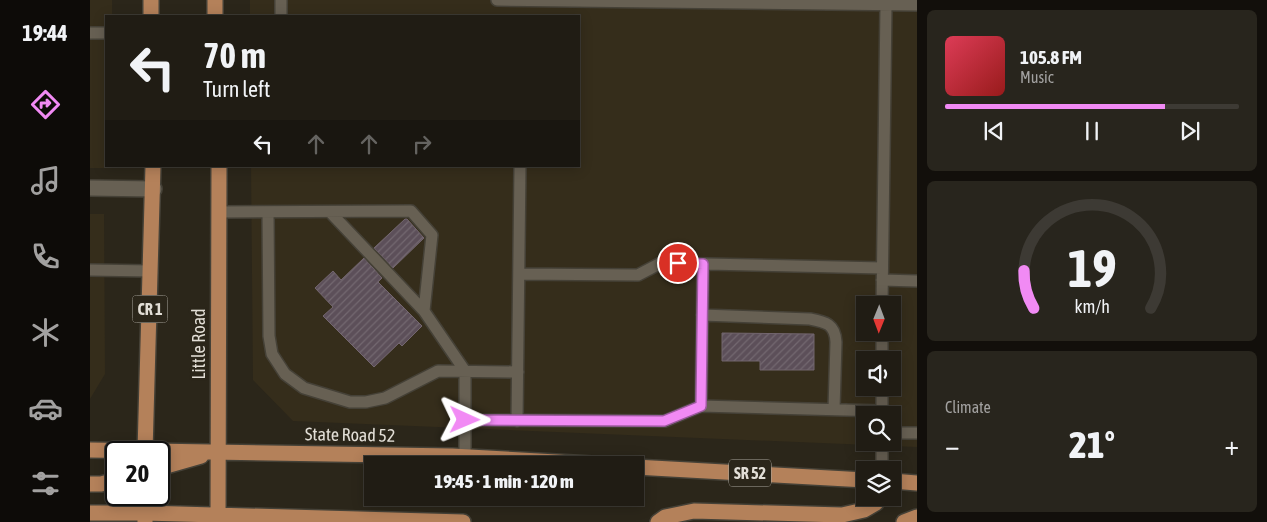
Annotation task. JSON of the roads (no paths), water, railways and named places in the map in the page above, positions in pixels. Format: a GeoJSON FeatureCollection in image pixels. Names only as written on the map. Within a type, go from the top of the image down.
{"type":"FeatureCollection","features":[{"type":"Feature","properties":{"kind":"main road"},"geometry":{"type":"LineString","coordinates":[[151,0],[151,15]]}},
{"type":"Feature","properties":{"kind":"main road"},"geometry":{"type":"LineString","coordinates":[[215,0],[216,15]]}},
{"type":"Feature","properties":{"kind":"main road","name":"CR 1"},"geometry":{"type":"LineString","coordinates":[[145,441],[154,189],[153,167]]}},
{"type":"Feature","properties":{"kind":"main road","name":"Little Road"},"geometry":{"type":"LineString","coordinates":[[218,519],[219,167]]}},
{"type":"Feature","properties":{"kind":"main road","name":"State Road 52"},"geometry":{"type":"LineString","coordinates":[[90,450],[105,450]]}},
{"type":"Feature","properties":{"kind":"main road","name":"State Road 52"},"geometry":{"type":"LineString","coordinates":[[170,451],[424,456]]}},
{"type":"Feature","properties":{"kind":"main road"},"geometry":{"type":"LineString","coordinates":[[170,465],[217,451]]}},
{"type":"Feature","properties":{"kind":"main road","name":"SR 52"},"geometry":{"type":"LineString","coordinates":[[644,467],[856,479]]}},
{"type":"Feature","properties":{"kind":"main road"},"geometry":{"type":"LineString","coordinates":[[901,482],[917,483]]}},
{"type":"Feature","properties":{"kind":"main road"},"geometry":{"type":"LineString","coordinates":[[90,484],[105,483]]}},
{"type":"Feature","properties":{"kind":"main road"},"geometry":{"type":"LineString","coordinates":[[658,522],[664,517],[694,511],[842,515],[864,510],[871,506]]}},
{"type":"Feature","properties":{"kind":"main road"},"geometry":{"type":"LineString","coordinates":[[90,513],[145,518],[463,522]]}},
{"type":"Feature","properties":{"kind":"main road"},"geometry":{"type":"LineString","coordinates":[[904,522],[917,517]]}},
{"type":"Feature","properties":{"kind":"street"},"geometry":{"type":"LineString","coordinates":[[90,188],[154,189]]}},
{"type":"Feature","properties":{"kind":"lane"},"geometry":{"type":"LineString","coordinates":[[281,0],[281,15]]}},
{"type":"Feature","properties":{"kind":"lane"},"geometry":{"type":"LineString","coordinates":[[497,0],[917,5]]}},
{"type":"Feature","properties":{"kind":"lane"},"geometry":{"type":"LineString","coordinates":[[882,296],[886,5]]}},
{"type":"Feature","properties":{"kind":"lane"},"geometry":{"type":"LineString","coordinates":[[90,33],[105,33]]}},
{"type":"Feature","properties":{"kind":"lane"},"geometry":{"type":"LineString","coordinates":[[517,421],[520,167]]}},
{"type":"Feature","properties":{"kind":"lane"},"geometry":{"type":"LineString","coordinates":[[218,212],[411,211],[432,235],[424,311]]}},
{"type":"Feature","properties":{"kind":"lane"},"geometry":{"type":"LineString","coordinates":[[268,212],[269,336],[272,354],[285,374],[304,388],[350,402],[366,402],[385,398],[438,371],[518,372]]}},
{"type":"Feature","properties":{"kind":"lane"},"geometry":{"type":"LineString","coordinates":[[330,212],[424,311],[465,371],[465,456]]}},
{"type":"Feature","properties":{"kind":"lane"},"geometry":{"type":"LineString","coordinates":[[519,274],[638,275],[661,263],[882,268]]}},
{"type":"Feature","properties":{"kind":"lane"},"geometry":{"type":"LineString","coordinates":[[701,406],[703,264]]}},
{"type":"Feature","properties":{"kind":"lane"},"geometry":{"type":"LineString","coordinates":[[90,270],[151,271]]}},
{"type":"Feature","properties":{"kind":"lane"},"geometry":{"type":"LineString","coordinates":[[882,280],[917,281]]}},
{"type":"Feature","properties":{"kind":"lane"},"geometry":{"type":"LineString","coordinates":[[702,315],[810,319],[824,322],[832,327],[836,334],[834,409]]}},
{"type":"Feature","properties":{"kind":"lane"},"geometry":{"type":"LineString","coordinates":[[465,420],[664,421],[701,406],[856,411]]}},
{"type":"Feature","properties":{"kind":"lane"},"geometry":{"type":"LineString","coordinates":[[901,433],[917,433]]}}]}
